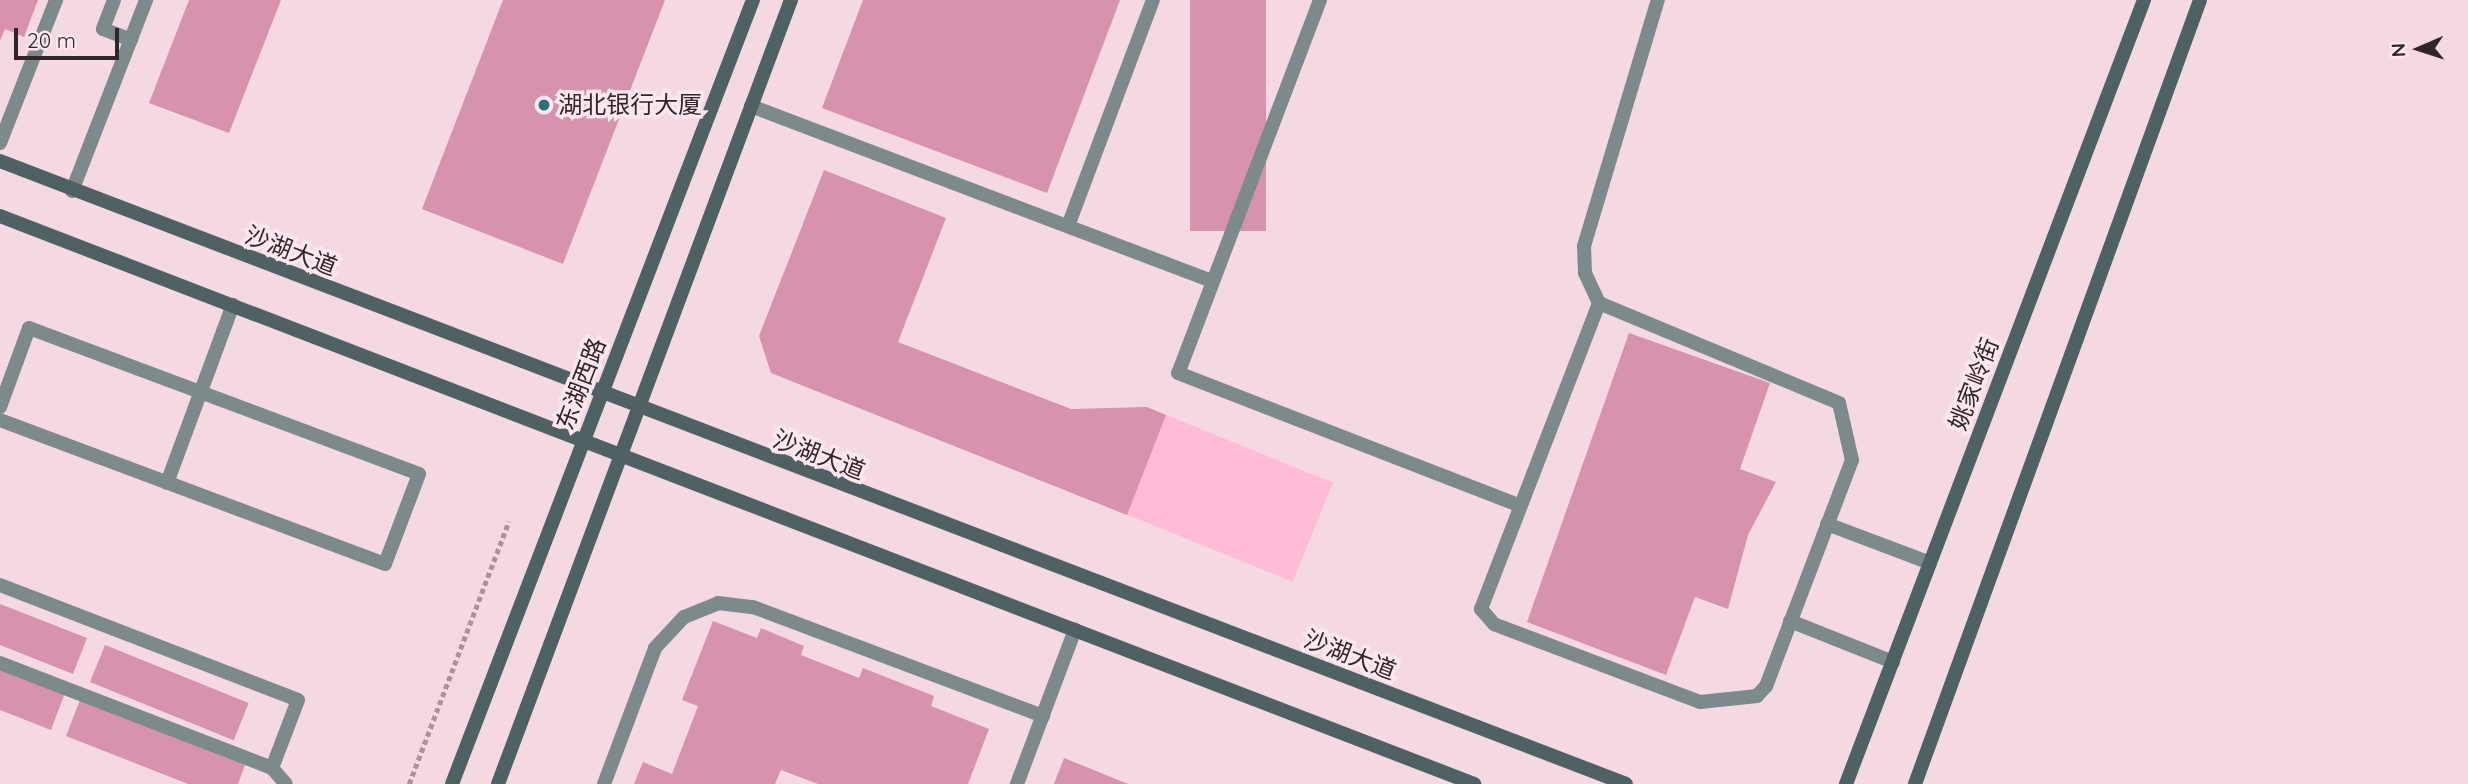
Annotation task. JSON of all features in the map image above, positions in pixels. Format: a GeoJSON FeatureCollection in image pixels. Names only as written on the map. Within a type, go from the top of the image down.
{"type":"FeatureCollection","features":[{"type":"Feature","properties":{"kind":"street","name":"东湖西路"},"geometry":{"type":"LineString","coordinates":[[452,784],[752,0]]}},
{"type":"Feature","properties":{"kind":"street"},"geometry":{"type":"LineString","coordinates":[[498,784],[791,0]]}},
{"type":"Feature","properties":{"kind":"street","name":"姚家岭街"},"geometry":{"type":"LineString","coordinates":[[1846,784],[2144,0]]}},
{"type":"Feature","properties":{"kind":"street"},"geometry":{"type":"LineString","coordinates":[[1915,784],[2200,0]]}},
{"type":"Feature","properties":{"kind":"street","name":"沙湖大道"},"geometry":{"type":"LineString","coordinates":[[0,162],[638,410],[1626,784]]}},
{"type":"Feature","properties":{"kind":"street"},"geometry":{"type":"LineString","coordinates":[[0,216],[1474,784]]}},
{"type":"Feature","properties":{"kind":"lane"},"geometry":{"type":"LineString","coordinates":[[0,143],[56,0]]}},
{"type":"Feature","properties":{"kind":"lane"},"geometry":{"type":"LineString","coordinates":[[114,0],[103,29],[131,40]]}},
{"type":"Feature","properties":{"kind":"lane"},"geometry":{"type":"LineString","coordinates":[[72,191],[146,0]]}},
{"type":"Feature","properties":{"kind":"lane"},"geometry":{"type":"LineString","coordinates":[[1068,226],[1153,0]]}},
{"type":"Feature","properties":{"kind":"lane"},"geometry":{"type":"LineString","coordinates":[[1320,0],[1178,373],[1518,505]]}},
{"type":"Feature","properties":{"kind":"lane"},"geometry":{"type":"LineString","coordinates":[[1599,303],[1480,601],[1494,624],[1718,705],[1757,696],[1766,686],[1852,460],[1839,403],[1599,303],[1585,272],[1584,246],[1658,0]]}},
{"type":"Feature","properties":{"kind":"lane"},"geometry":{"type":"LineString","coordinates":[[751,106],[1212,281]]}},
{"type":"Feature","properties":{"kind":"lane"},"geometry":{"type":"LineString","coordinates":[[167,483],[233,305]]}},
{"type":"Feature","properties":{"kind":"lane"},"geometry":{"type":"LineString","coordinates":[[0,407],[29,328],[419,474],[385,564],[0,420]]}},
{"type":"Feature","properties":{"kind":"lane"},"geometry":{"type":"LineString","coordinates":[[1828,524],[1930,563]]}},
{"type":"Feature","properties":{"kind":"lane"},"geometry":{"type":"LineString","coordinates":[[0,585],[298,700],[272,768]]}},
{"type":"Feature","properties":{"kind":"lane"},"geometry":{"type":"LineString","coordinates":[[604,784],[655,648],[684,617],[718,603],[753,607],[1043,716]]}},
{"type":"Feature","properties":{"kind":"lane"},"geometry":{"type":"LineString","coordinates":[[1790,621],[1893,662]]}},
{"type":"Feature","properties":{"kind":"lane"},"geometry":{"type":"LineString","coordinates":[[1017,784],[1075,630]]}},
{"type":"Feature","properties":{"kind":"lane"},"geometry":{"type":"LineString","coordinates":[[0,663],[272,768],[286,784]]}},
{"type":"Feature","properties":{"kind":"path"},"geometry":{"type":"LineString","coordinates":[[410,784],[509,521]]}},
{"type":"Feature","properties":{"kind":"shaded area"},"geometry":{"type":"Polygon","coordinates":[[[1166,415],[1333,482],[1293,582],[1126,514],[1166,415]]]}},
{"type":"Feature","properties":{"kind":"building"},"geometry":{"type":"Polygon","coordinates":[[[0,0],[38,0],[24,37],[5,29],[0,41],[0,0]]]}},
{"type":"Feature","properties":{"kind":"building"},"geometry":{"type":"Polygon","coordinates":[[[189,0],[281,0],[229,133],[149,103],[189,0]]]}},
{"type":"Feature","properties":{"kind":"building","name":"湖北银行大厦"},"geometry":{"type":"Polygon","coordinates":[[[503,0],[665,0],[563,264],[422,209],[503,0]]]}},
{"type":"Feature","properties":{"kind":"building"},"geometry":{"type":"Polygon","coordinates":[[[863,0],[1120,0],[1047,193],[822,108],[863,0]]]}},
{"type":"Feature","properties":{"kind":"building"},"geometry":{"type":"Polygon","coordinates":[[[1190,0],[1266,0],[1266,231],[1190,231],[1190,0]]]}},
{"type":"Feature","properties":{"kind":"building"},"geometry":{"type":"Polygon","coordinates":[[[824,170],[946,218],[898,342],[1071,409],[1147,407],[1166,415],[1127,515],[771,373],[759,336],[824,170]]]}},
{"type":"Feature","properties":{"kind":"building"},"geometry":{"type":"Polygon","coordinates":[[[1629,333],[1770,383],[1740,469],[1776,482],[1748,535],[1728,609],[1695,597],[1666,675],[1527,622],[1629,333]]]}},
{"type":"Feature","properties":{"kind":"building"},"geometry":{"type":"Polygon","coordinates":[[[0,604],[87,638],[73,674],[0,645],[0,604]]]}},
{"type":"Feature","properties":{"kind":"building"},"geometry":{"type":"Polygon","coordinates":[[[713,621],[757,638],[761,628],[804,646],[801,655],[859,678],[863,668],[934,696],[931,706],[989,729],[968,784],[818,784],[781,770],[775,784],[634,784],[643,762],[672,774],[698,706],[682,700],[713,621]]]}},
{"type":"Feature","properties":{"kind":"building"},"geometry":{"type":"Polygon","coordinates":[[[105,645],[249,703],[234,740],[90,682],[105,645]]]}},
{"type":"Feature","properties":{"kind":"building"},"geometry":{"type":"Polygon","coordinates":[[[0,667],[65,693],[51,730],[0,710],[0,667]]]}},
{"type":"Feature","properties":{"kind":"building"},"geometry":{"type":"Polygon","coordinates":[[[80,700],[245,765],[238,784],[188,784],[66,736],[80,700]]]}},
{"type":"Feature","properties":{"kind":"building"},"geometry":{"type":"Polygon","coordinates":[[[1064,758],[1128,784],[1054,784],[1064,758]]]}},
{"type":"Feature","properties":{"kind":"place","name":"湖北银行大厦"},"geometry":{"type":"Point","coordinates":[544,105]}}]}
